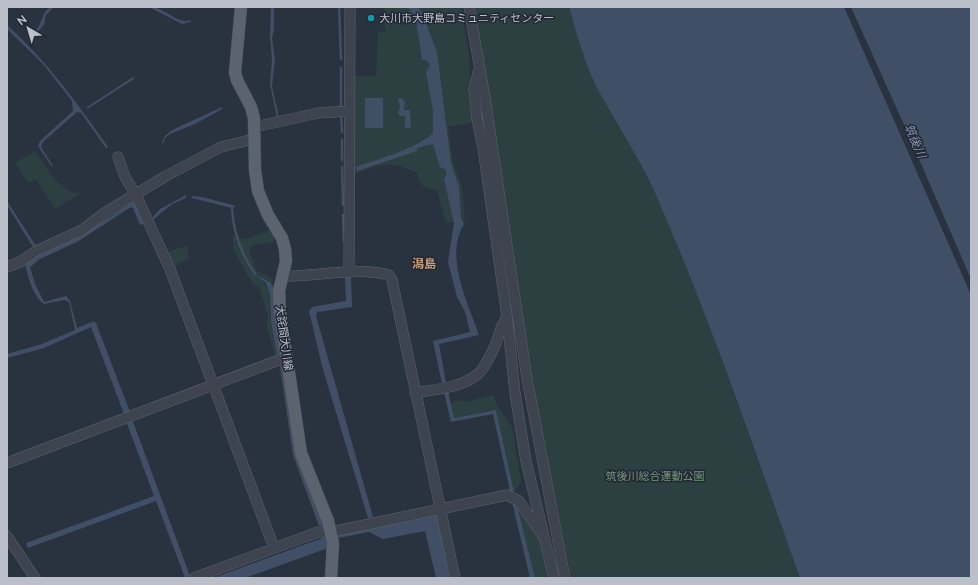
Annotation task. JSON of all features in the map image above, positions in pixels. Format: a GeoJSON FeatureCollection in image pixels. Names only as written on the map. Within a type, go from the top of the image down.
{"type":"FeatureCollection","features":[{"type":"Feature","properties":{"kind":"main road","name":"大詫間大川線"},"geometry":{"type":"LineString","coordinates":[[241,7],[236,72],[240,89],[251,107],[255,133],[255,170],[258,191],[268,215],[282,238],[285,249],[286,261],[279,292],[280,312],[301,453],[331,531],[333,543],[332,578]]}},
{"type":"Feature","properties":{"kind":"street"},"geometry":{"type":"LineString","coordinates":[[349,272],[350,7]]}},
{"type":"Feature","properties":{"kind":"street"},"geometry":{"type":"LineString","coordinates":[[469,7],[527,379],[546,487],[565,578]]}},
{"type":"Feature","properties":{"kind":"street"},"geometry":{"type":"LineString","coordinates":[[479,68],[474,89],[507,316],[515,393],[525,454],[554,578]]}},
{"type":"Feature","properties":{"kind":"street"},"geometry":{"type":"LineString","coordinates":[[7,267],[20,262],[36,251],[75,234],[106,212],[166,176],[221,147],[255,133],[318,113],[349,111]]}},
{"type":"Feature","properties":{"kind":"street"},"geometry":{"type":"LineString","coordinates":[[118,157],[125,177],[136,195],[170,269],[274,548]]}},
{"type":"Feature","properties":{"kind":"street"},"geometry":{"type":"LineString","coordinates":[[283,276],[304,277],[375,271],[389,275],[392,280],[455,578]]}},
{"type":"Feature","properties":{"kind":"street"},"geometry":{"type":"LineString","coordinates":[[416,393],[449,387],[472,378],[479,373],[494,347],[501,324],[507,316]]}},
{"type":"Feature","properties":{"kind":"street"},"geometry":{"type":"LineString","coordinates":[[7,462],[287,357]]}},
{"type":"Feature","properties":{"kind":"street"},"geometry":{"type":"LineString","coordinates":[[525,454],[546,487]]}},
{"type":"Feature","properties":{"kind":"street"},"geometry":{"type":"LineString","coordinates":[[194,578],[318,532],[331,531],[507,495],[519,501],[545,540],[560,554]]}},
{"type":"Feature","properties":{"kind":"street"},"geometry":{"type":"LineString","coordinates":[[7,536],[35,578]]}},
{"type":"Feature","properties":{"kind":"green space"},"geometry":{"type":"Polygon","coordinates":[[[385,7],[461,7],[469,53],[470,87],[475,122],[448,127],[453,162],[462,187],[465,220],[446,223],[437,190],[429,189],[423,186],[419,181],[417,173],[399,166],[385,165],[370,168],[353,175],[353,76],[376,76],[378,31],[385,32],[385,7]]]}},
{"type":"Feature","properties":{"kind":"green space","name":"筑後川総合運動公園"},"geometry":{"type":"Polygon","coordinates":[[[473,7],[596,7],[625,134],[694,271],[717,347],[800,578],[571,578],[532,381],[473,7]]]}},
{"type":"Feature","properties":{"kind":"green space"},"geometry":{"type":"Polygon","coordinates":[[[35,151],[48,171],[59,183],[72,192],[80,194],[55,209],[36,179],[28,183],[15,163],[35,151]]]}},
{"type":"Feature","properties":{"kind":"green space"},"geometry":{"type":"Polygon","coordinates":[[[272,229],[277,237],[271,243],[252,245],[249,251],[257,271],[273,279],[271,283],[258,275],[268,291],[271,321],[277,355],[275,357],[266,323],[268,318],[259,286],[253,285],[233,249],[233,236],[246,239],[272,229]]]}},
{"type":"Feature","properties":{"kind":"green space"},"geometry":{"type":"Polygon","coordinates":[[[188,245],[189,259],[173,266],[168,252],[188,245]]]}},
{"type":"Feature","properties":{"kind":"green space"},"geometry":{"type":"Polygon","coordinates":[[[493,395],[497,405],[512,427],[521,482],[514,492],[496,410],[453,418],[451,403],[458,400],[466,402],[493,395]]]}},
{"type":"Feature","properties":{"kind":"green space"},"geometry":{"type":"Polygon","coordinates":[[[517,505],[541,541],[550,578],[535,578],[517,505]]]}},
{"type":"Feature","properties":{"kind":"water"},"geometry":{"type":"Polygon","coordinates":[[[50,7],[54,7],[46,15],[44,25],[30,39],[28,38],[27,36],[38,28],[45,12],[50,7]]]}},
{"type":"Feature","properties":{"kind":"water"},"geometry":{"type":"Polygon","coordinates":[[[149,7],[161,10],[180,20],[190,20],[191,22],[182,24],[149,7]]]}},
{"type":"Feature","properties":{"kind":"water"},"geometry":{"type":"Polygon","coordinates":[[[271,7],[274,7],[274,29],[272,38],[275,60],[272,86],[279,118],[277,118],[270,84],[272,60],[270,37],[271,7]]]}},
{"type":"Feature","properties":{"kind":"water"},"geometry":{"type":"Polygon","coordinates":[[[408,7],[418,7],[422,13],[437,52],[451,163],[459,187],[461,218],[464,224],[458,237],[456,251],[457,265],[464,294],[479,335],[439,344],[446,383],[442,384],[433,341],[470,332],[465,312],[457,297],[448,262],[454,223],[444,179],[446,172],[440,167],[433,144],[417,148],[417,151],[357,171],[356,167],[408,148],[427,138],[433,133],[433,111],[426,72],[430,65],[426,60],[422,60],[416,20],[408,7]]]}},
{"type":"Feature","properties":{"kind":"water","name":"筑後川"},"geometry":{"type":"Polygon","coordinates":[[[569,7],[971,7],[971,578],[800,578],[714,337],[676,242],[649,181],[596,86],[584,57],[569,7]]]}},
{"type":"Feature","properties":{"kind":"water"},"geometry":{"type":"Polygon","coordinates":[[[7,25],[48,68],[108,147],[106,148],[81,113],[77,112],[43,142],[41,147],[53,166],[52,167],[38,146],[40,141],[73,111],[72,101],[44,65],[7,29],[7,25]]]}},
{"type":"Feature","properties":{"kind":"water"},"geometry":{"type":"Polygon","coordinates":[[[133,77],[134,79],[87,109],[87,107],[133,77]]]}},
{"type":"Feature","properties":{"kind":"water"},"geometry":{"type":"Polygon","coordinates":[[[365,98],[383,98],[383,128],[365,128],[365,98]]]}},
{"type":"Feature","properties":{"kind":"water"},"geometry":{"type":"Polygon","coordinates":[[[401,98],[405,101],[404,110],[410,110],[411,128],[405,128],[405,116],[400,116],[398,113],[400,107],[398,99],[401,98]]]}},
{"type":"Feature","properties":{"kind":"water"},"geometry":{"type":"Polygon","coordinates":[[[222,107],[222,109],[195,124],[170,134],[165,138],[163,144],[162,142],[165,136],[172,130],[222,107]]]}},
{"type":"Feature","properties":{"kind":"water"},"geometry":{"type":"Polygon","coordinates":[[[186,195],[186,198],[172,204],[154,219],[152,218],[160,209],[186,195]]]}},
{"type":"Feature","properties":{"kind":"water"},"geometry":{"type":"Polygon","coordinates":[[[192,196],[202,197],[236,206],[232,208],[192,198],[192,196]]]}},
{"type":"Feature","properties":{"kind":"water"},"geometry":{"type":"Polygon","coordinates":[[[7,201],[36,246],[34,247],[31,244],[7,205],[7,201]]]}},
{"type":"Feature","properties":{"kind":"water"},"geometry":{"type":"Polygon","coordinates":[[[133,202],[136,205],[144,223],[140,225],[133,208],[131,207],[77,242],[40,259],[30,267],[35,284],[44,302],[66,296],[70,301],[77,328],[94,321],[96,323],[130,412],[124,414],[91,327],[44,348],[7,358],[7,354],[42,344],[75,330],[69,302],[64,300],[44,304],[40,301],[34,291],[25,264],[34,257],[87,232],[133,202]]]}},
{"type":"Feature","properties":{"kind":"water"},"geometry":{"type":"Polygon","coordinates":[[[255,274],[271,283],[273,287],[274,310],[281,353],[277,355],[271,321],[270,295],[266,283],[255,274]]]}},
{"type":"Feature","properties":{"kind":"water"},"geometry":{"type":"Polygon","coordinates":[[[351,276],[352,307],[317,312],[316,316],[373,517],[368,518],[322,366],[309,311],[312,307],[346,301],[345,278],[351,276]]]}},
{"type":"Feature","properties":{"kind":"water"},"geometry":{"type":"Polygon","coordinates":[[[280,366],[284,366],[296,451],[323,525],[319,526],[293,455],[280,366]]]}},
{"type":"Feature","properties":{"kind":"water"},"geometry":{"type":"Polygon","coordinates":[[[448,391],[454,418],[496,410],[514,492],[510,491],[493,414],[451,422],[444,392],[448,391]]]}},
{"type":"Feature","properties":{"kind":"water"},"geometry":{"type":"Polygon","coordinates":[[[132,419],[190,576],[185,578],[156,501],[28,548],[26,543],[154,496],[126,421],[132,419]]]}},
{"type":"Feature","properties":{"kind":"water"},"geometry":{"type":"Polygon","coordinates":[[[512,502],[517,505],[535,578],[530,578],[512,502]]]}},
{"type":"Feature","properties":{"kind":"water"},"geometry":{"type":"Polygon","coordinates":[[[437,515],[450,578],[436,578],[425,531],[383,539],[369,532],[338,538],[337,535],[437,515]]]}},
{"type":"Feature","properties":{"kind":"water"},"geometry":{"type":"Polygon","coordinates":[[[325,537],[327,539],[328,548],[245,578],[213,578],[325,537]]]}},
{"type":"Feature","properties":{"kind":"pier"},"geometry":{"type":"Polygon","coordinates":[[[844,7],[851,7],[906,129],[971,279],[971,295],[844,7]]]}},
{"type":"Feature","properties":{"kind":"waterway"},"geometry":{"type":"LineString","coordinates":[[339,7],[341,59]]}},
{"type":"Feature","properties":{"kind":"waterway"},"geometry":{"type":"LineString","coordinates":[[341,68],[341,107]]}},
{"type":"Feature","properties":{"kind":"waterway"},"geometry":{"type":"LineString","coordinates":[[341,115],[342,132]]}},
{"type":"Feature","properties":{"kind":"waterway"},"geometry":{"type":"LineString","coordinates":[[342,140],[342,160]]}},
{"type":"Feature","properties":{"kind":"waterway"},"geometry":{"type":"LineString","coordinates":[[342,167],[343,205]]}},
{"type":"Feature","properties":{"kind":"waterway"},"geometry":{"type":"LineString","coordinates":[[232,208],[236,234],[246,259],[255,274]]}},
{"type":"Feature","properties":{"kind":"waterway"},"geometry":{"type":"LineString","coordinates":[[343,215],[344,241]]}},
{"type":"Feature","properties":{"kind":"place","name":"大川市大野島コミュニティセンター"},"geometry":{"type":"Point","coordinates":[371,18]}},
{"type":"Feature","properties":{"kind":"district","name":"潟島"},"geometry":{"type":"Point","coordinates":[424,264]}}]}
